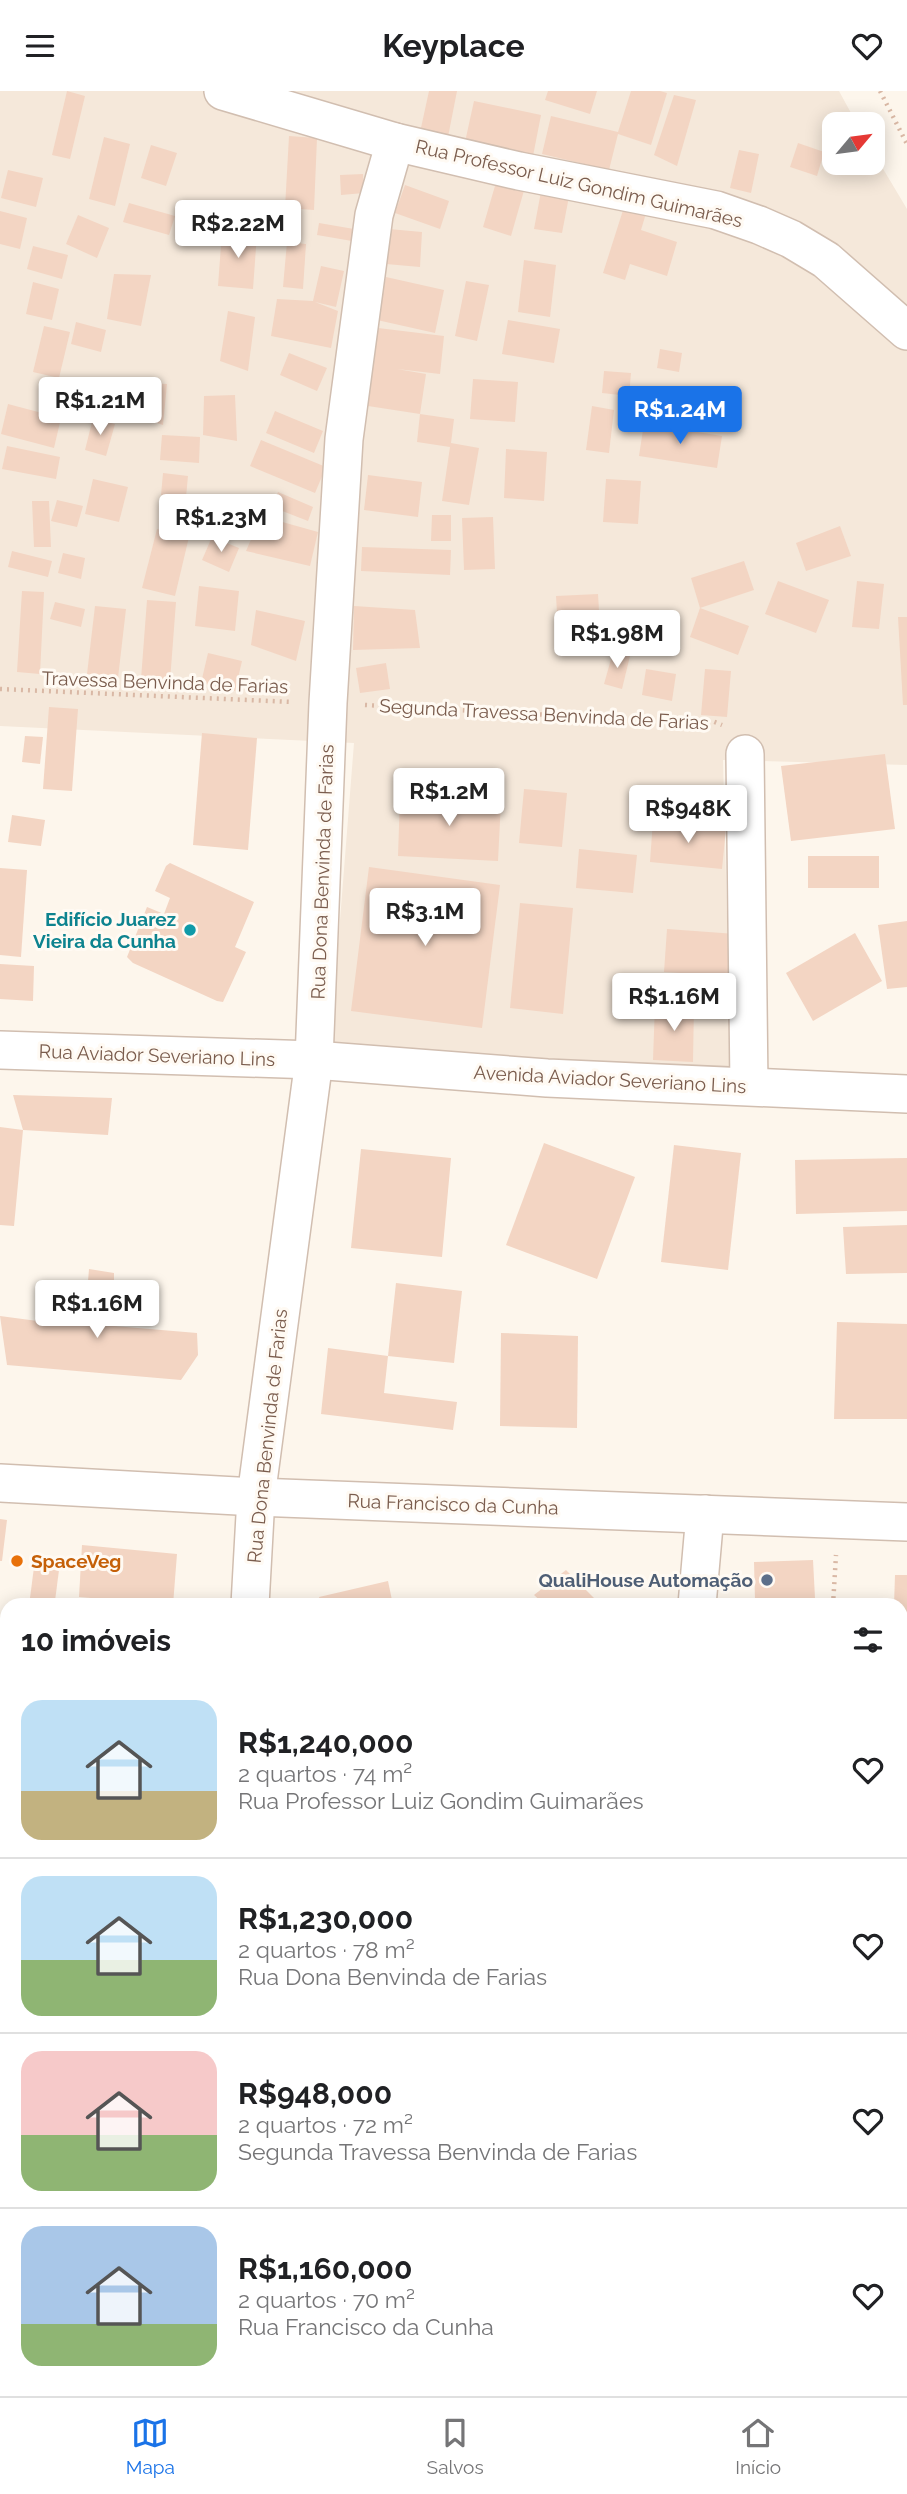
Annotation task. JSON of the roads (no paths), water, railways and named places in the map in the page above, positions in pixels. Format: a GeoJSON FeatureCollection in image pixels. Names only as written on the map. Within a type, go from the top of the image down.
{"type":"FeatureCollection","features":[{"type":"Feature","properties":{"kind":"street","name":"Rua Professor Luiz Gondim Guimarães"},"geometry":{"type":"LineString","coordinates":[[223,91],[395,142],[519,171],[716,210],[759,225],[791,239],[826,260],[907,331]]}},
{"type":"Feature","properties":{"kind":"street","name":"Rua Dona Benvinda de Farias"},"geometry":{"type":"LineString","coordinates":[[250,1598],[257,1497],[314,1060],[328,703],[344,439],[374,215],[395,142]]}},
{"type":"Feature","properties":{"kind":"street"},"geometry":{"type":"LineString","coordinates":[[745,754],[749,1086]]}},
{"type":"Feature","properties":{"kind":"street","name":"Rua Aviador Severiano Lins"},"geometry":{"type":"LineString","coordinates":[[0,1050],[314,1060]]}},
{"type":"Feature","properties":{"kind":"street","name":"Avenida Aviador Severiano Lins"},"geometry":{"type":"LineString","coordinates":[[314,1060],[547,1078],[907,1094]]}},
{"type":"Feature","properties":{"kind":"street","name":"Rua Francisco da Cunha"},"geometry":{"type":"LineString","coordinates":[[0,1483],[257,1497],[907,1522]]}},
{"type":"Feature","properties":{"kind":"street"},"geometry":{"type":"LineString","coordinates":[[698,1598],[705,1514]]}},
{"type":"Feature","properties":{"kind":"place","name":"Edifício Juarez Vieira da Cunha"},"geometry":{"type":"Point","coordinates":[190,930]}},
{"type":"Feature","properties":{"kind":"place","name":"SpaceVeg"},"geometry":{"type":"Point","coordinates":[17,1561]}},
{"type":"Feature","properties":{"kind":"place","name":"QualiHouse Automação"},"geometry":{"type":"Point","coordinates":[767,1580]}}]}
